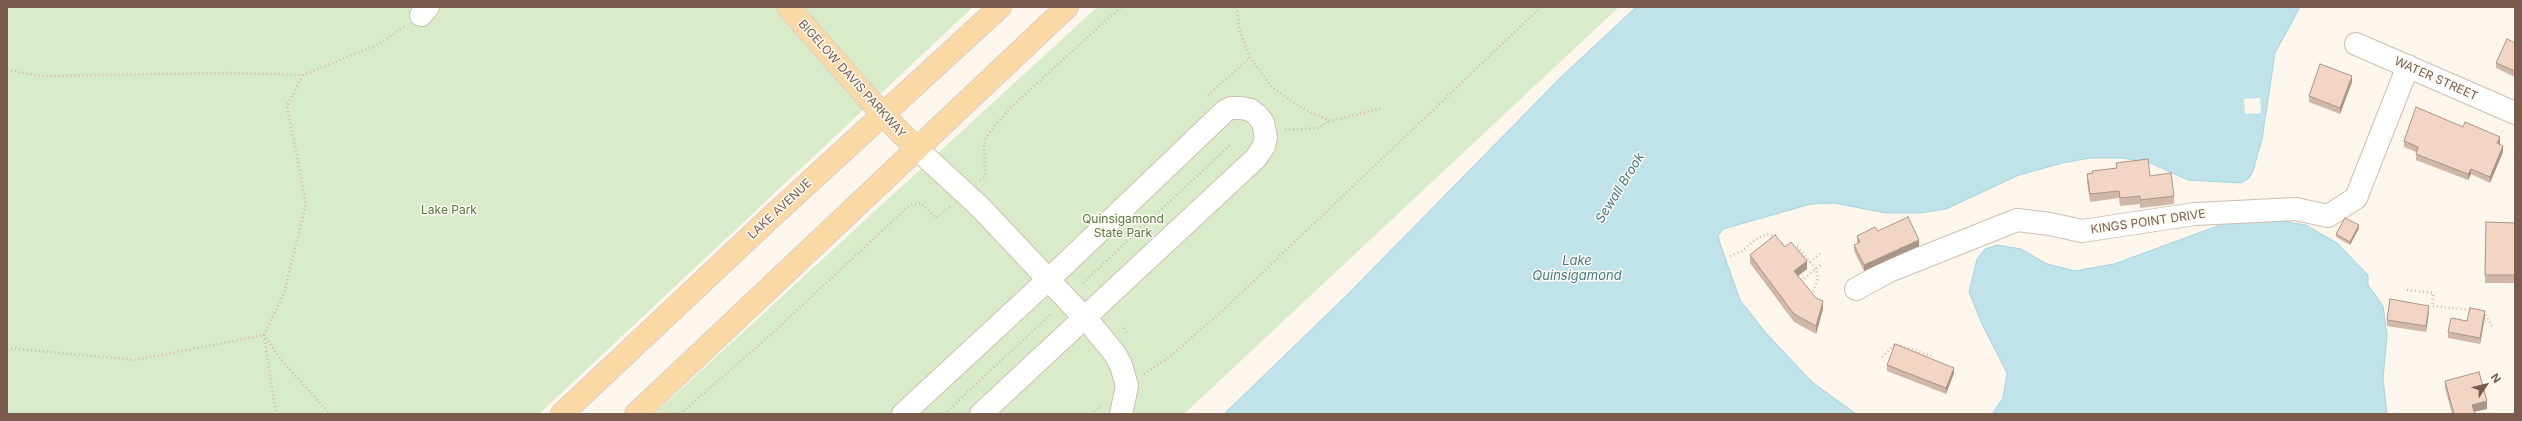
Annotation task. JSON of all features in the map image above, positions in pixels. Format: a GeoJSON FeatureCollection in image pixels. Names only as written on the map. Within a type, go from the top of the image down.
{"type":"FeatureCollection","features":[{"type":"Feature","properties":{"kind":"main road","name":"BIGELOW DAVIS PARKWAY"},"geometry":{"type":"LineString","coordinates":[[788,7],[883,115],[917,149]]}},
{"type":"Feature","properties":{"kind":"main road","name":"LAKE AVENUE"},"geometry":{"type":"LineString","coordinates":[[562,414],[767,221],[1000,7]]}},
{"type":"Feature","properties":{"kind":"main road"},"geometry":{"type":"LineString","coordinates":[[636,414],[1067,7]]}},
{"type":"Feature","properties":{"kind":"street","name":"WATER STREET"},"geometry":{"type":"LineString","coordinates":[[2356,44],[2515,113]]}},
{"type":"Feature","properties":{"kind":"street","name":"KINGS POINT DRIVE"},"geometry":{"type":"LineString","coordinates":[[1856,289],[1889,271],[2017,220],[2050,224],[2082,231],[2195,214],[2296,209],[2328,216],[2356,198],[2408,66]]}},
{"type":"Feature","properties":{"kind":"street"},"geometry":{"type":"LineString","coordinates":[[903,414],[1048,280],[1225,111],[1231,108],[1241,108],[1250,110],[1258,116],[1263,123],[1266,137],[1264,146],[1256,158],[981,414]]}},
{"type":"Feature","properties":{"kind":"street"},"geometry":{"type":"LineString","coordinates":[[917,149],[966,192],[1084,318],[1114,354],[1121,365],[1127,386],[1121,414]]}},
{"type":"Feature","properties":{"kind":"path"},"geometry":{"type":"LineString","coordinates":[[976,183],[985,176],[984,143],[989,133],[1011,106],[1121,7]]}},
{"type":"Feature","properties":{"kind":"path"},"geometry":{"type":"LineString","coordinates":[[1237,7],[1239,29],[1250,58],[1273,88],[1305,110],[1331,121]]}},
{"type":"Feature","properties":{"kind":"path"},"geometry":{"type":"LineString","coordinates":[[1127,386],[1168,358],[1221,312],[1541,7]]}},
{"type":"Feature","properties":{"kind":"path"},"geometry":{"type":"LineString","coordinates":[[7,70],[40,76],[228,73],[303,75],[378,45],[424,11]]}},
{"type":"Feature","properties":{"kind":"path"},"geometry":{"type":"LineString","coordinates":[[1208,95],[1250,58]]}},
{"type":"Feature","properties":{"kind":"path"},"geometry":{"type":"LineString","coordinates":[[276,414],[264,335],[284,293],[306,204],[287,106],[303,75]]}},
{"type":"Feature","properties":{"kind":"path"},"geometry":{"type":"LineString","coordinates":[[1278,131],[1317,128],[1331,121],[1381,108]]}},
{"type":"Feature","properties":{"kind":"path"},"geometry":{"type":"LineString","coordinates":[[1083,283],[1230,145]]}},
{"type":"Feature","properties":{"kind":"path"},"geometry":{"type":"LineString","coordinates":[[680,414],[767,338],[910,205],[921,203],[936,218],[955,202]]}},
{"type":"Feature","properties":{"kind":"path"},"geometry":{"type":"LineString","coordinates":[[1730,256],[1741,252],[1756,238],[1767,234],[1779,239],[1789,251],[1798,247],[1816,269],[1818,278],[1816,288],[1809,299]]}},
{"type":"Feature","properties":{"kind":"path"},"geometry":{"type":"LineString","coordinates":[[1810,262],[1821,253]]}},
{"type":"Feature","properties":{"kind":"path"},"geometry":{"type":"LineString","coordinates":[[1801,281],[1822,264]]}},
{"type":"Feature","properties":{"kind":"path"},"geometry":{"type":"LineString","coordinates":[[2407,290],[2433,293],[2432,306],[2484,311],[2492,326]]}},
{"type":"Feature","properties":{"kind":"path"},"geometry":{"type":"LineString","coordinates":[[944,414],[1050,315]]}},
{"type":"Feature","properties":{"kind":"path"},"geometry":{"type":"LineString","coordinates":[[7,348],[136,360],[264,335]]}},
{"type":"Feature","properties":{"kind":"path"},"geometry":{"type":"LineString","coordinates":[[264,335],[283,362],[330,414]]}},
{"type":"Feature","properties":{"kind":"path"},"geometry":{"type":"LineString","coordinates":[[1882,357],[1896,344],[1934,356]]}},
{"type":"Feature","properties":{"kind":"green space","name":"Lake Park"},"geometry":{"type":"Polygon","coordinates":[[[7,7],[973,7],[539,414],[7,414],[7,7]]]}},
{"type":"Feature","properties":{"kind":"green space","name":"Quinsigamond State Park"},"geometry":{"type":"Polygon","coordinates":[[[1097,7],[1619,7],[1184,414],[654,414],[1097,7]]]}},
{"type":"Feature","properties":{"kind":"water","name":"Lake Quinsigamond"},"geometry":{"type":"Polygon","coordinates":[[[1636,7],[2300,7],[2275,53],[2262,139],[2253,171],[2249,178],[2241,183],[2188,180],[2150,163],[2122,158],[2090,158],[2063,163],[2019,175],[1946,209],[1920,213],[1886,213],[1834,203],[1811,204],[1723,229],[1718,236],[1740,300],[1766,333],[1812,382],[1856,414],[1224,414],[1347,295],[1560,78],[1636,7]]]}},
{"type":"Feature","properties":{"kind":"water"},"geometry":{"type":"Polygon","coordinates":[[[2281,221],[2306,225],[2337,243],[2368,275],[2368,285],[2383,306],[2387,335],[2383,379],[2387,414],[1992,414],[2003,398],[2007,373],[1982,324],[1969,292],[1977,259],[1985,249],[1997,245],[2021,249],[2047,264],[2075,271],[2114,264],[2223,224],[2281,221]]]}},
{"type":"Feature","properties":{"kind":"pier"},"geometry":{"type":"Polygon","coordinates":[[[2260,98],[2261,113],[2245,114],[2244,99],[2260,98]]]}},
{"type":"Feature","properties":{"kind":"building"},"geometry":{"type":"Polygon","coordinates":[[[2507,39],[2515,43],[2515,71],[2496,63],[2507,39]]]}},
{"type":"Feature","properties":{"kind":"building"},"geometry":{"type":"Polygon","coordinates":[[[2320,64],[2352,76],[2340,108],[2309,96],[2320,64]]]}},
{"type":"Feature","properties":{"kind":"building"},"geometry":{"type":"Polygon","coordinates":[[[2416,107],[2463,127],[2465,122],[2500,137],[2497,143],[2503,146],[2490,177],[2471,169],[2468,174],[2416,154],[2418,147],[2404,141],[2416,107]]]}},
{"type":"Feature","properties":{"kind":"building"},"geometry":{"type":"Polygon","coordinates":[[[2148,159],[2150,176],[2171,173],[2174,196],[2140,200],[2140,196],[2120,198],[2119,191],[2090,194],[2087,174],[2093,173],[2092,171],[2117,168],[2116,163],[2148,159]]]}},
{"type":"Feature","properties":{"kind":"building"},"geometry":{"type":"Polygon","coordinates":[[[1908,217],[1919,240],[1864,265],[1854,245],[1860,242],[1857,236],[1875,227],[1878,231],[1908,217]]]}},
{"type":"Feature","properties":{"kind":"building"},"geometry":{"type":"Polygon","coordinates":[[[2345,218],[2359,225],[2350,242],[2336,234],[2345,218]]]}},
{"type":"Feature","properties":{"kind":"building"},"geometry":{"type":"Polygon","coordinates":[[[2486,222],[2515,223],[2515,275],[2485,275],[2486,222]]]}},
{"type":"Feature","properties":{"kind":"building"},"geometry":{"type":"Polygon","coordinates":[[[1775,235],[1785,247],[1791,242],[1807,261],[1794,271],[1816,298],[1823,301],[1816,326],[1794,314],[1750,255],[1775,235]]]}},
{"type":"Feature","properties":{"kind":"building"},"geometry":{"type":"Polygon","coordinates":[[[2390,299],[2429,306],[2426,326],[2387,320],[2390,299]]]}},
{"type":"Feature","properties":{"kind":"building"},"geometry":{"type":"Polygon","coordinates":[[[2470,308],[2485,311],[2480,338],[2448,332],[2451,318],[2467,321],[2470,308]]]}},
{"type":"Feature","properties":{"kind":"building"},"geometry":{"type":"Polygon","coordinates":[[[1895,344],[1954,368],[1946,388],[1887,365],[1895,344]]]}},
{"type":"Feature","properties":{"kind":"building"},"geometry":{"type":"Polygon","coordinates":[[[2479,372],[2487,401],[2472,405],[2475,414],[2454,414],[2445,381],[2479,372]]]}},
{"type":"Feature","properties":{"kind":"water label","name":"Sewall Brook"},"geometry":{"type":"Point","coordinates":[1620,188]}}]}
